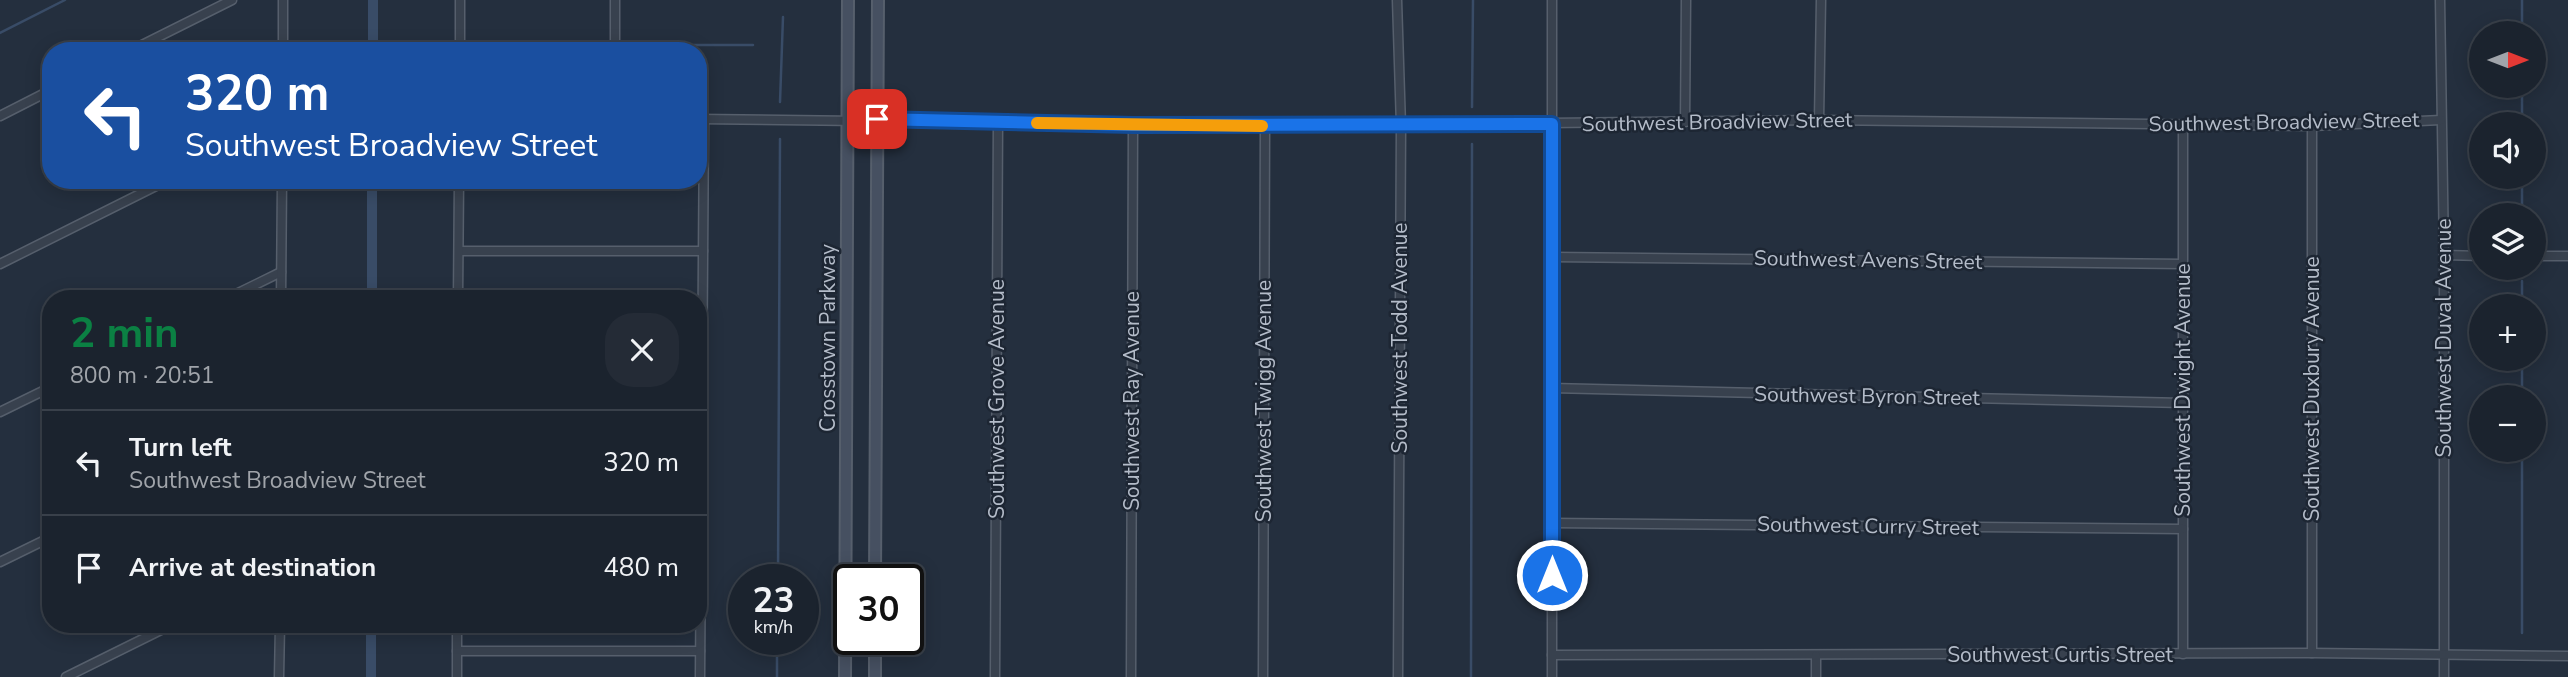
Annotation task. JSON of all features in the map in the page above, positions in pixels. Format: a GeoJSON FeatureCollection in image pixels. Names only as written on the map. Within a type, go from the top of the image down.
{"type":"FeatureCollection","features":[{"type":"Feature","properties":{"kind":"main road","name":"Crosstown Parkway"},"geometry":{"type":"LineString","coordinates":[[845,677],[848,0]]}},
{"type":"Feature","properties":{"kind":"main road"},"geometry":{"type":"LineString","coordinates":[[875,564],[878,0]]}},
{"type":"Feature","properties":{"kind":"main road"},"geometry":{"type":"LineString","coordinates":[[875,655],[875,677]]}},
{"type":"Feature","properties":{"kind":"street"},"geometry":{"type":"LineString","coordinates":[[148,42],[232,0]]}},
{"type":"Feature","properties":{"kind":"street"},"geometry":{"type":"LineString","coordinates":[[283,42],[284,0]]}},
{"type":"Feature","properties":{"kind":"street"},"geometry":{"type":"LineString","coordinates":[[460,0],[460,42]]}},
{"type":"Feature","properties":{"kind":"street"},"geometry":{"type":"LineString","coordinates":[[615,0],[615,42]]}},
{"type":"Feature","properties":{"kind":"street","name":"Southwest Todd Avenue"},"geometry":{"type":"LineString","coordinates":[[1397,0],[1401,126],[1398,677]]}},
{"type":"Feature","properties":{"kind":"street"},"geometry":{"type":"LineString","coordinates":[[1552,0],[1552,677]]}},
{"type":"Feature","properties":{"kind":"street"},"geometry":{"type":"LineString","coordinates":[[1685,122],[1686,0]]}},
{"type":"Feature","properties":{"kind":"street"},"geometry":{"type":"LineString","coordinates":[[1819,120],[1821,0]]}},
{"type":"Feature","properties":{"kind":"street","name":"Southwest Duval Avenue"},"geometry":{"type":"LineString","coordinates":[[2440,0],[2444,255],[2445,677]]}},
{"type":"Feature","properties":{"kind":"street"},"geometry":{"type":"LineString","coordinates":[[0,116],[42,95]]}},
{"type":"Feature","properties":{"kind":"street","name":"Southwest Broadview Street"},"geometry":{"type":"LineString","coordinates":[[707,119],[848,118],[1265,126],[1819,120],[2312,126],[2441,120]]}},
{"type":"Feature","properties":{"kind":"street","name":"Southwest Grove Avenue"},"geometry":{"type":"LineString","coordinates":[[995,677],[998,122]]}},
{"type":"Feature","properties":{"kind":"street","name":"Southwest Ray Avenue"},"geometry":{"type":"LineString","coordinates":[[1131,677],[1133,125]]}},
{"type":"Feature","properties":{"kind":"street","name":"Southwest Dwight Avenue"},"geometry":{"type":"LineString","coordinates":[[2183,125],[2183,654]]}},
{"type":"Feature","properties":{"kind":"street","name":"Southwest Twigg Avenue"},"geometry":{"type":"LineString","coordinates":[[1263,677],[1265,126]]}},
{"type":"Feature","properties":{"kind":"street","name":"Southwest Duxbury Avenue"},"geometry":{"type":"LineString","coordinates":[[2312,126],[2312,653]]}},
{"type":"Feature","properties":{"kind":"street"},"geometry":{"type":"LineString","coordinates":[[0,264],[150,189]]}},
{"type":"Feature","properties":{"kind":"street"},"geometry":{"type":"LineString","coordinates":[[281,290],[282,189]]}},
{"type":"Feature","properties":{"kind":"street"},"geometry":{"type":"LineString","coordinates":[[458,290],[459,189]]}},
{"type":"Feature","properties":{"kind":"street"},"geometry":{"type":"LineString","coordinates":[[702,189],[702,290]]}},
{"type":"Feature","properties":{"kind":"street"},"geometry":{"type":"LineString","coordinates":[[459,251],[703,251]]}},
{"type":"Feature","properties":{"kind":"street"},"geometry":{"type":"LineString","coordinates":[[2444,255],[2469,256]]}},
{"type":"Feature","properties":{"kind":"street"},"geometry":{"type":"LineString","coordinates":[[2546,256],[2568,256]]}},
{"type":"Feature","properties":{"kind":"street","name":"Southwest Avens Street"},"geometry":{"type":"LineString","coordinates":[[1553,257],[2183,264]]}},
{"type":"Feature","properties":{"kind":"street"},"geometry":{"type":"LineString","coordinates":[[244,290],[281,272]]}},
{"type":"Feature","properties":{"kind":"street","name":"Southwest Byron Street"},"geometry":{"type":"LineString","coordinates":[[1551,388],[2183,404]]}},
{"type":"Feature","properties":{"kind":"street"},"geometry":{"type":"LineString","coordinates":[[0,412],[42,391]]}},
{"type":"Feature","properties":{"kind":"street","name":"Southwest Curry Street"},"geometry":{"type":"LineString","coordinates":[[1552,523],[2183,529]]}},
{"type":"Feature","properties":{"kind":"street"},"geometry":{"type":"LineString","coordinates":[[0,562],[42,541]]}},
{"type":"Feature","properties":{"kind":"street"},"geometry":{"type":"LineString","coordinates":[[66,677],[155,633]]}},
{"type":"Feature","properties":{"kind":"street"},"geometry":{"type":"LineString","coordinates":[[279,677],[280,633]]}},
{"type":"Feature","properties":{"kind":"street"},"geometry":{"type":"LineString","coordinates":[[457,633],[457,677]]}},
{"type":"Feature","properties":{"kind":"street"},"geometry":{"type":"LineString","coordinates":[[700,633],[700,677]]}},
{"type":"Feature","properties":{"kind":"street"},"geometry":{"type":"LineString","coordinates":[[457,651],[700,650]]}},
{"type":"Feature","properties":{"kind":"street","name":"Southwest Curtis Street"},"geometry":{"type":"LineString","coordinates":[[1552,654],[1816,656],[2312,653],[2568,656]]}},
{"type":"Feature","properties":{"kind":"street"},"geometry":{"type":"LineString","coordinates":[[1816,656],[1816,677]]}},
{"type":"Feature","properties":{"kind":"waterway"},"geometry":{"type":"LineString","coordinates":[[0,33],[65,0]]}},
{"type":"Feature","properties":{"kind":"waterway"},"geometry":{"type":"LineString","coordinates":[[373,0],[373,42]]}},
{"type":"Feature","properties":{"kind":"waterway"},"geometry":{"type":"LineString","coordinates":[[1472,107],[1473,0]]}},
{"type":"Feature","properties":{"kind":"waterway"},"geometry":{"type":"LineString","coordinates":[[2522,0],[2522,21]]}},
{"type":"Feature","properties":{"kind":"waterway"},"geometry":{"type":"LineString","coordinates":[[780,102],[783,17]]}},
{"type":"Feature","properties":{"kind":"waterway"},"geometry":{"type":"LineString","coordinates":[[707,45],[753,45]]}},
{"type":"Feature","properties":{"kind":"waterway"},"geometry":{"type":"LineString","coordinates":[[2522,98],[2522,112]]}},
{"type":"Feature","properties":{"kind":"waterway"},"geometry":{"type":"LineString","coordinates":[[778,564],[780,139]]}},
{"type":"Feature","properties":{"kind":"waterway"},"geometry":{"type":"LineString","coordinates":[[1471,677],[1472,144]]}},
{"type":"Feature","properties":{"kind":"waterway"},"geometry":{"type":"LineString","coordinates":[[372,189],[372,290]]}},
{"type":"Feature","properties":{"kind":"waterway"},"geometry":{"type":"LineString","coordinates":[[2522,189],[2522,203]]}},
{"type":"Feature","properties":{"kind":"waterway"},"geometry":{"type":"LineString","coordinates":[[2522,281],[2522,294]]}},
{"type":"Feature","properties":{"kind":"waterway"},"geometry":{"type":"LineString","coordinates":[[2522,371],[2522,385]]}},
{"type":"Feature","properties":{"kind":"waterway"},"geometry":{"type":"LineString","coordinates":[[2522,462],[2522,633]]}},
{"type":"Feature","properties":{"kind":"waterway"},"geometry":{"type":"LineString","coordinates":[[371,633],[371,677]]}},
{"type":"Feature","properties":{"kind":"waterway"},"geometry":{"type":"LineString","coordinates":[[777,655],[777,677]]}},
{"type":"Feature","properties":{"kind":"slow traffic"},"geometry":{"type":"LineString","coordinates":[[1037,123],[1262,126]]}},
{"type":"Feature","properties":{"kind":"route"},"geometry":{"type":"LineString","coordinates":[[877,119],[1133,125],[1552,124],[1552,575]]}}]}
